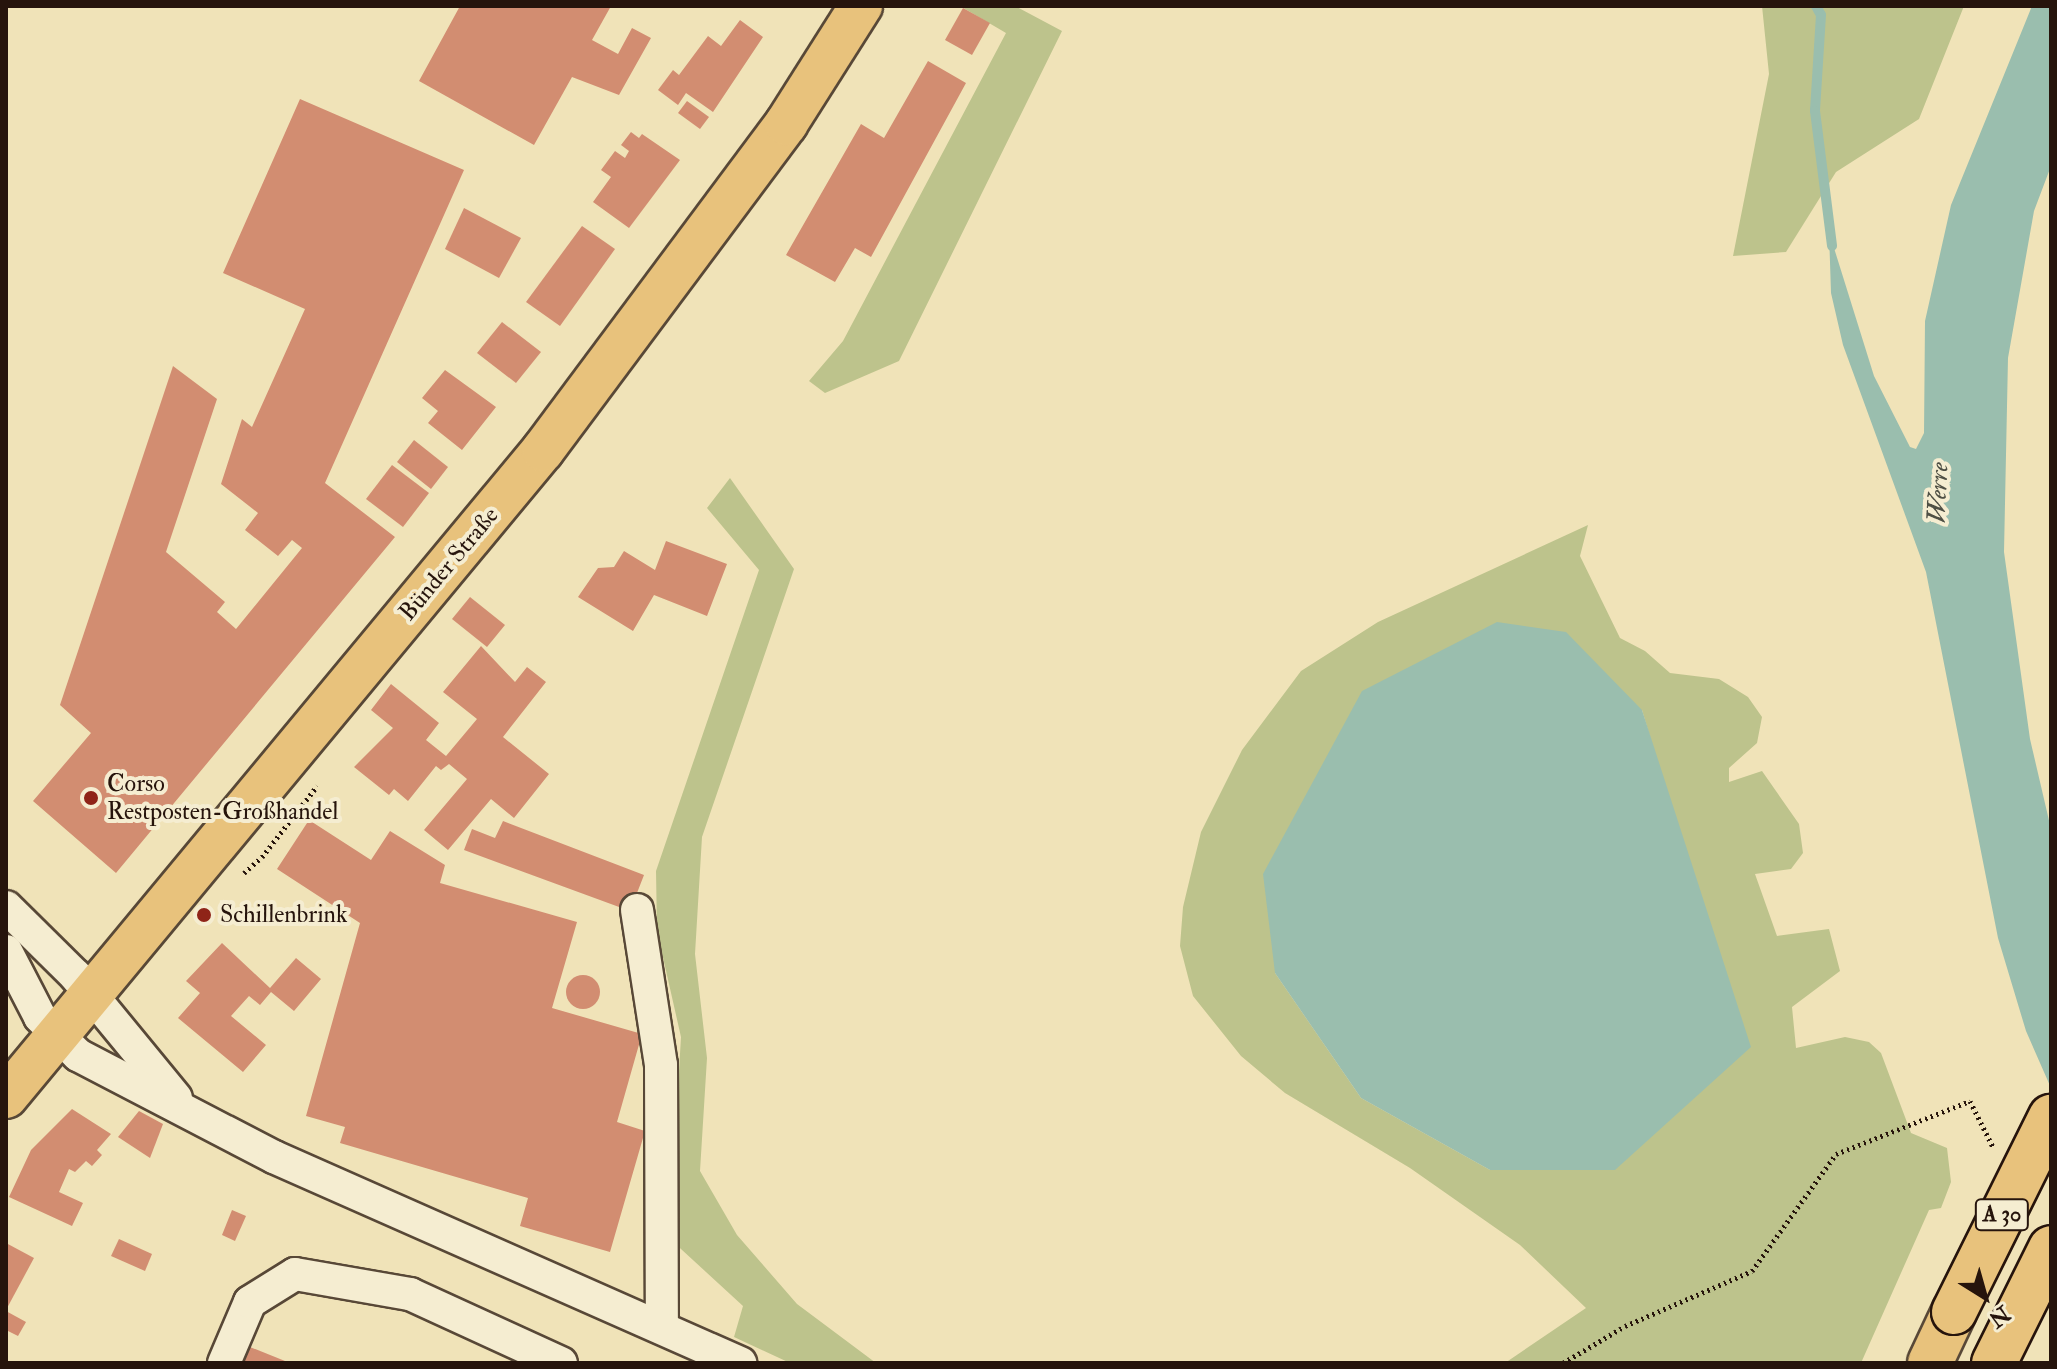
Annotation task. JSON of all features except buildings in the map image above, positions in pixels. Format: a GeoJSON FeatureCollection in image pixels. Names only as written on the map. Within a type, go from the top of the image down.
{"type":"FeatureCollection","features":[{"type":"Feature","properties":{"kind":"highway","name":"A 30"},"geometry":{"type":"LineString","coordinates":[[1930,1363],[2051,1117]]}},
{"type":"Feature","properties":{"kind":"highway","name":"A 30"},"geometry":{"type":"LineString","coordinates":[[1994,1363],[2051,1248]]}},
{"type":"Feature","properties":{"kind":"main road","name":"Bünder Straße"},"geometry":{"type":"LineString","coordinates":[[6,1097],[543,450],[768,148],[861,6]]}},
{"type":"Feature","properties":{"kind":"street"},"geometry":{"type":"LineString","coordinates":[[6,907],[91,994],[184,1107]]}},
{"type":"Feature","properties":{"kind":"street"},"geometry":{"type":"LineString","coordinates":[[637,910],[661,1065],[662,1328]]}},
{"type":"Feature","properties":{"kind":"street"},"geometry":{"type":"LineString","coordinates":[[6,951],[40,1017],[78,1055],[184,1107],[274,1157],[740,1363]]}},
{"type":"Feature","properties":{"kind":"street"},"geometry":{"type":"LineString","coordinates":[[224,1363],[250,1302],[295,1274],[410,1294],[561,1363]]}},
{"type":"Feature","properties":{"kind":"path"},"geometry":{"type":"LineString","coordinates":[[1563,1363],[1625,1326],[1752,1271],[1836,1154],[1970,1101],[1997,1156]]}},
{"type":"Feature","properties":{"kind":"green space"},"geometry":{"type":"Polygon","coordinates":[[[960,6],[1015,6],[1062,31],[899,361],[825,393],[809,381],[843,341],[1006,33],[960,6]]]}},
{"type":"Feature","properties":{"kind":"green space"},"geometry":{"type":"Polygon","coordinates":[[[1762,6],[1964,6],[1919,119],[1836,172],[1786,252],[1733,256],[1769,74],[1762,6]]]}},
{"type":"Feature","properties":{"kind":"green space"},"geometry":{"type":"Polygon","coordinates":[[[730,478],[794,569],[702,837],[695,954],[707,1058],[700,1171],[737,1235],[797,1304],[876,1363],[790,1363],[734,1337],[743,1306],[669,1238],[681,1037],[657,931],[656,871],[759,570],[707,508],[730,478]]]}},
{"type":"Feature","properties":{"kind":"green space"},"geometry":{"type":"Polygon","coordinates":[[[1588,525],[1580,556],[1620,638],[1645,651],[1670,673],[1719,679],[1748,697],[1762,717],[1757,743],[1729,768],[1729,782],[1762,771],[1799,824],[1803,853],[1791,869],[1755,874],[1777,936],[1829,929],[1840,971],[1792,1007],[1796,1048],[1845,1037],[1869,1042],[1881,1053],[1911,1133],[1947,1148],[1951,1182],[1941,1208],[1929,1210],[1861,1363],[1505,1363],[1586,1308],[1520,1245],[1410,1168],[1285,1093],[1241,1056],[1193,996],[1180,946],[1183,907],[1201,832],[1242,750],[1301,671],[1378,622],[1588,525]],[[1642,710],[1275,973],[1361,1098],[1490,1170],[1680,837],[1642,710]]]}},
{"type":"Feature","properties":{"kind":"water","name":"Werre"},"geometry":{"type":"Polygon","coordinates":[[[2032,6],[2051,6],[2051,166],[2034,211],[2008,358],[2004,552],[2030,739],[2051,829],[2051,1088],[2026,1031],[1998,938],[1926,572],[1843,345],[1831,293],[1829,232],[1874,376],[1910,447],[1916,449],[1924,433],[1925,321],[1951,205],[2032,6]]]}},
{"type":"Feature","properties":{"kind":"water"},"geometry":{"type":"Polygon","coordinates":[[[1497,622],[1566,632],[1642,710],[1751,1047],[1615,1170],[1490,1170],[1361,1098],[1275,973],[1263,874],[1362,691],[1497,622]]]}},
{"type":"Feature","properties":{"kind":"waterway"},"geometry":{"type":"LineString","coordinates":[[1816,6],[1821,15],[1815,111],[1832,246]]}},
{"type":"Feature","properties":{"kind":"place","name":"Corso Restposten-Großhandel"},"geometry":{"type":"Point","coordinates":[91,798]}},
{"type":"Feature","properties":{"kind":"place","name":"Schillenbrink"},"geometry":{"type":"Point","coordinates":[204,915]}}]}
